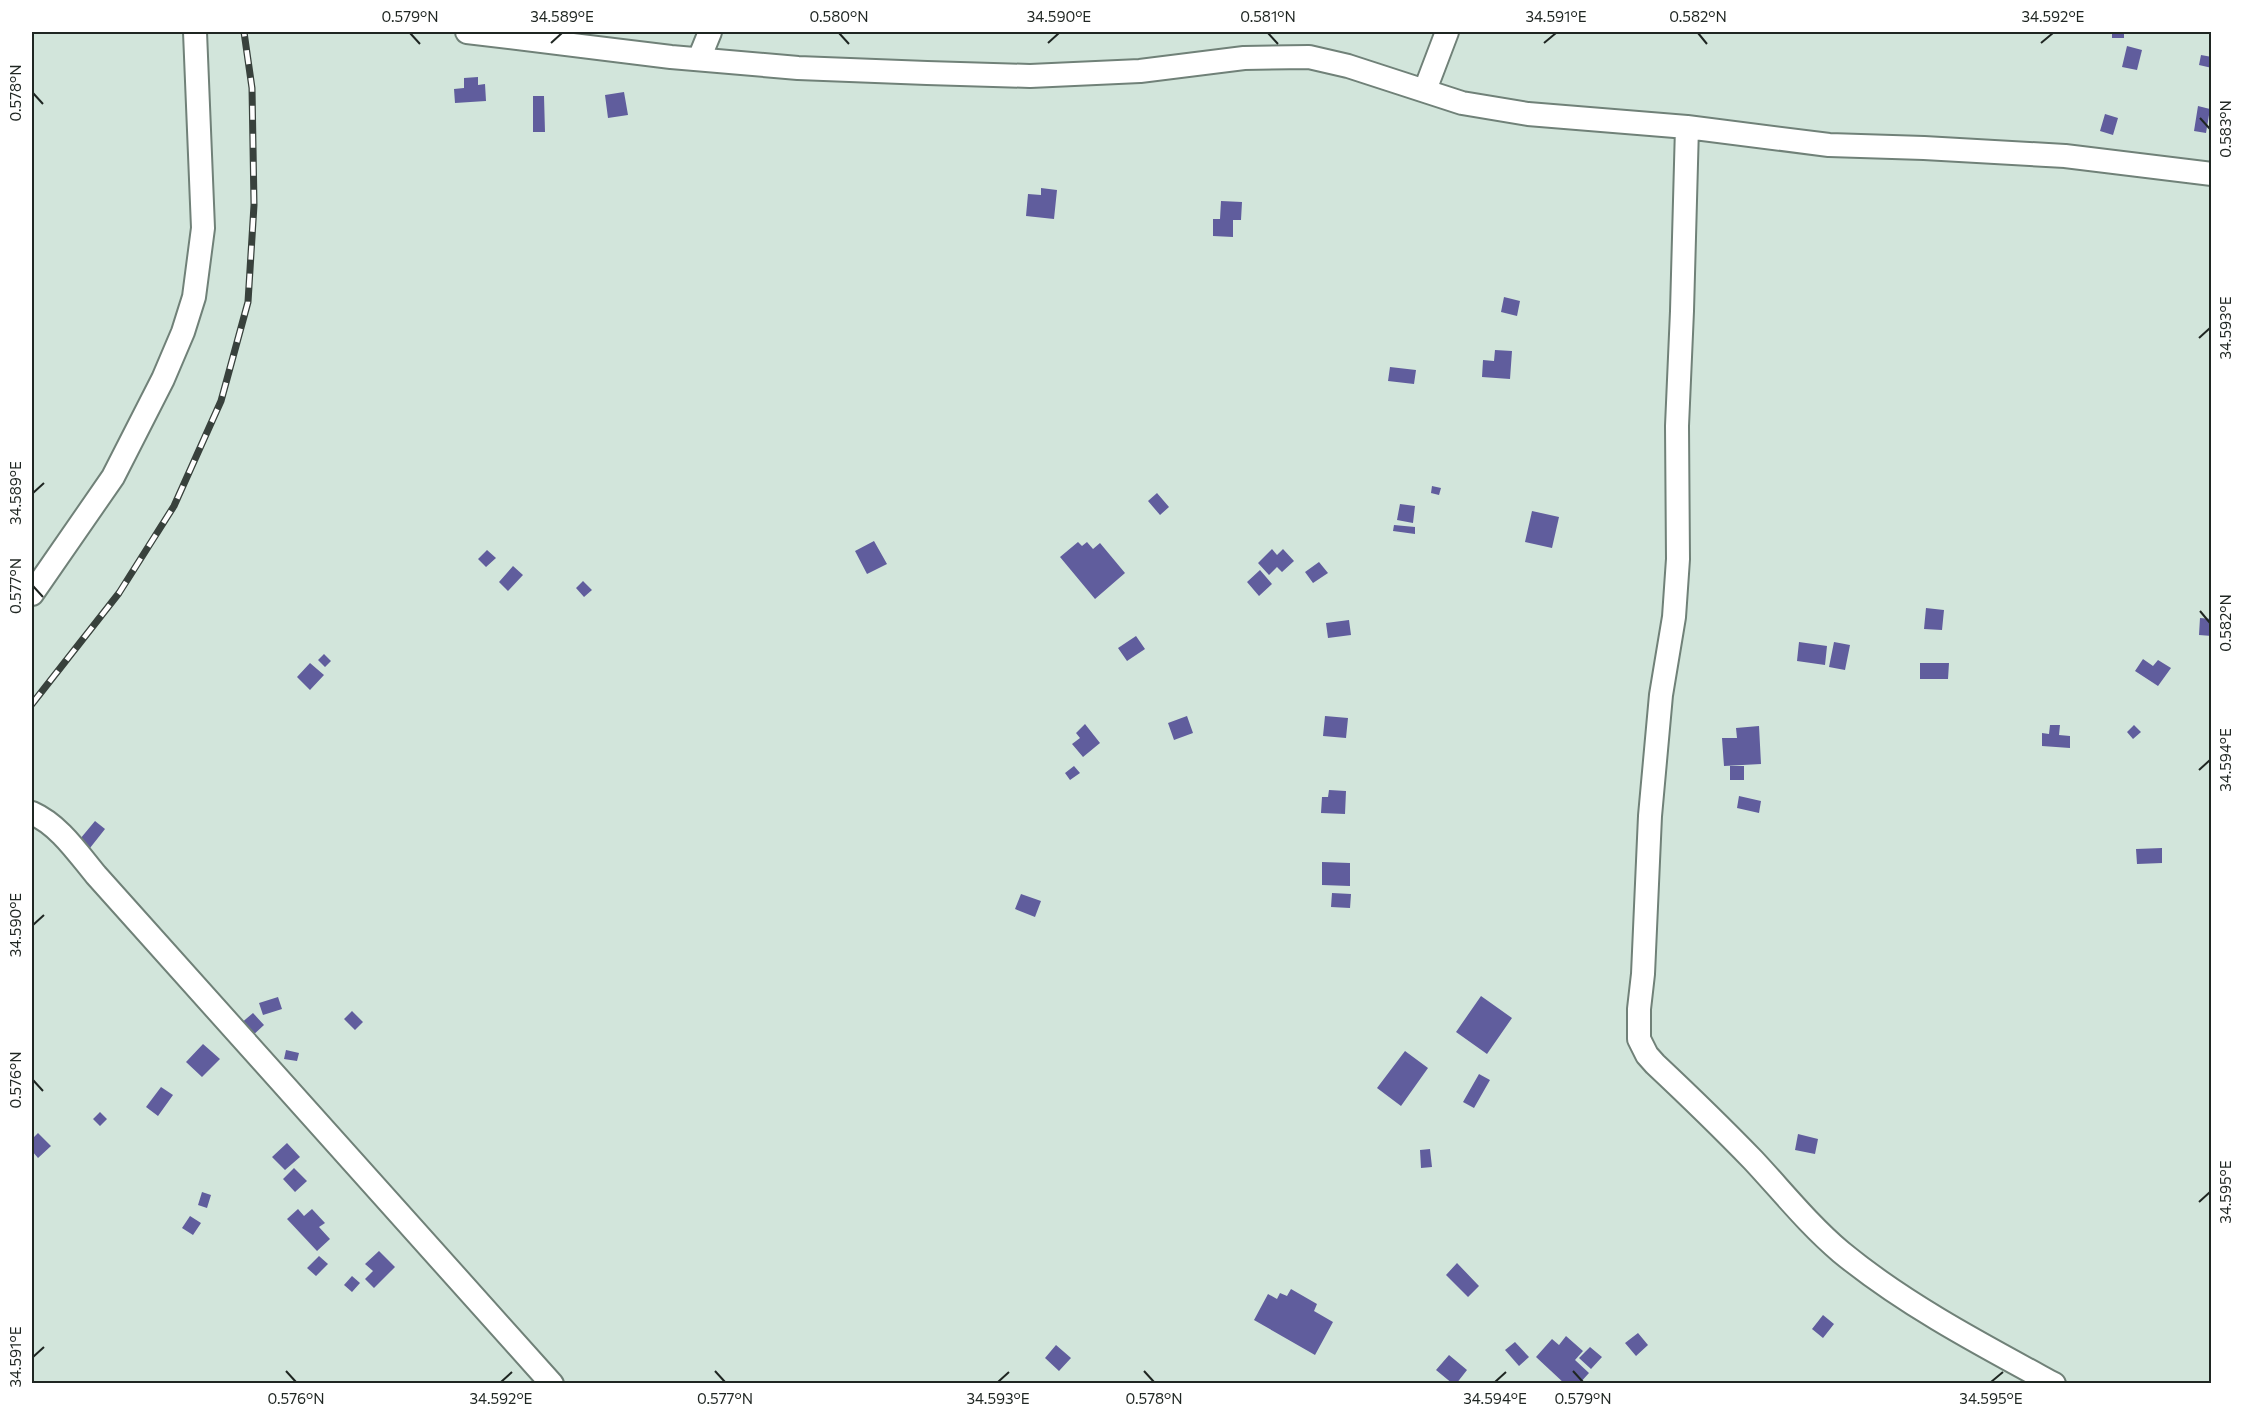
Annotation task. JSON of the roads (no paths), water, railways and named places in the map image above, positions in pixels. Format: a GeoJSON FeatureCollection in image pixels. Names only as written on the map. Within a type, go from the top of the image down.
{"type":"FeatureCollection","features":[{"type":"Feature","properties":{"kind":"street"},"geometry":{"type":"LineString","coordinates":[[32,594],[113,477],[163,379],[183,332],[194,297],[203,228],[195,32]]}},
{"type":"Feature","properties":{"kind":"street"},"geometry":{"type":"LineString","coordinates":[[467,32],[699,59],[810,68],[1030,76],[1140,71],[1244,58],[1309,57],[1348,66],[1462,103],[1528,114],[1687,127],[1829,145],[2065,156],[2211,174]]}},
{"type":"Feature","properties":{"kind":"street"},"geometry":{"type":"LineString","coordinates":[[699,59],[710,32]]}},
{"type":"Feature","properties":{"kind":"street"},"geometry":{"type":"LineString","coordinates":[[1425,90],[1447,32]]}},
{"type":"Feature","properties":{"kind":"street"},"geometry":{"type":"LineString","coordinates":[[1687,127],[1677,426],[1678,559],[1674,617],[1660,695],[1650,816],[1643,974],[1639,1009],[1640,1039],[1647,1055],[1655,1064],[1753,1160],[1808,1223],[1841,1252],[1906,1298],[2054,1383]]}},
{"type":"Feature","properties":{"kind":"street"},"geometry":{"type":"LineString","coordinates":[[32,813],[43,818],[65,838],[96,876],[313,1119],[552,1383]]}},
{"type":"Feature","properties":{"kind":"railway"},"geometry":{"type":"LineString","coordinates":[[32,704],[119,593],[174,506],[221,401],[248,302],[254,205],[252,88],[244,32]]}}]}
